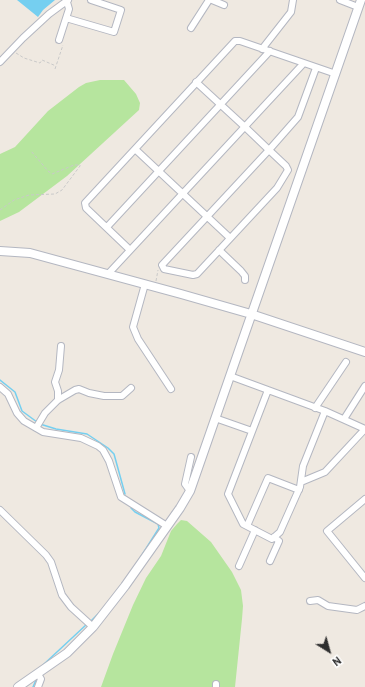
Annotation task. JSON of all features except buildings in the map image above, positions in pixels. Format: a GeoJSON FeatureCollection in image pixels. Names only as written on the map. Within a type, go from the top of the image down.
{"type":"FeatureCollection","features":[{"type":"Feature","properties":{"kind":"street"},"geometry":{"type":"LineString","coordinates":[[66,18],[114,32],[122,10],[91,0]]}},
{"type":"Feature","properties":{"kind":"street"},"geometry":{"type":"LineString","coordinates":[[191,28],[211,0],[224,5]]}},
{"type":"Feature","properties":{"kind":"street"},"geometry":{"type":"LineString","coordinates":[[262,49],[291,12],[293,0]]}},
{"type":"Feature","properties":{"kind":"street"},"geometry":{"type":"LineString","coordinates":[[18,687],[67,653],[92,627],[126,586],[190,491],[360,4],[340,0]]}},
{"type":"Feature","properties":{"kind":"street"},"geometry":{"type":"LineString","coordinates":[[0,62],[49,14],[68,1],[69,9],[59,40]]}},
{"type":"Feature","properties":{"kind":"street"},"geometry":{"type":"LineString","coordinates":[[130,250],[86,208],[85,203],[235,41],[240,41],[303,64],[336,74]]}},
{"type":"Feature","properties":{"kind":"street"},"geometry":{"type":"LineString","coordinates":[[107,227],[270,51]]}},
{"type":"Feature","properties":{"kind":"street"},"geometry":{"type":"LineString","coordinates":[[108,274],[303,64]]}},
{"type":"Feature","properties":{"kind":"street"},"geometry":{"type":"LineString","coordinates":[[196,82],[245,127],[269,150],[286,166],[288,170],[277,188],[197,274],[193,275],[164,269],[162,265],[269,150],[298,117],[316,68]]}},
{"type":"Feature","properties":{"kind":"street"},"geometry":{"type":"LineString","coordinates":[[135,149],[230,238]]}},
{"type":"Feature","properties":{"kind":"street"},"geometry":{"type":"LineString","coordinates":[[219,250],[242,271],[245,276],[245,280]]}},
{"type":"Feature","properties":{"kind":"street"},"geometry":{"type":"LineString","coordinates":[[0,252],[30,253],[154,286],[251,314],[365,352]]}},
{"type":"Feature","properties":{"kind":"street"},"geometry":{"type":"LineString","coordinates":[[146,284],[132,327],[138,340],[171,389]]}},
{"type":"Feature","properties":{"kind":"street"},"geometry":{"type":"LineString","coordinates":[[58,400],[58,391],[55,382],[59,370],[61,346]]}},
{"type":"Feature","properties":{"kind":"street"},"geometry":{"type":"LineString","coordinates":[[315,408],[346,362]]}},
{"type":"Feature","properties":{"kind":"street"},"geometry":{"type":"LineString","coordinates":[[230,376],[325,411],[365,429],[325,472],[301,482]]}},
{"type":"Feature","properties":{"kind":"street"},"geometry":{"type":"LineString","coordinates":[[344,420],[365,386]]}},
{"type":"Feature","properties":{"kind":"street"},"geometry":{"type":"LineString","coordinates":[[0,387],[8,394],[17,413],[24,421],[44,432],[81,438],[103,450],[109,461],[122,497],[167,526]]}},
{"type":"Feature","properties":{"kind":"street"},"geometry":{"type":"LineString","coordinates":[[36,428],[45,414],[58,400],[75,390],[79,389],[104,396],[122,396],[131,388]]}},
{"type":"Feature","properties":{"kind":"street"},"geometry":{"type":"LineString","coordinates":[[268,390],[228,494],[243,524],[272,539],[280,532],[299,490],[303,466],[325,411]]}},
{"type":"Feature","properties":{"kind":"street"},"geometry":{"type":"LineString","coordinates":[[215,418],[252,431]]}},
{"type":"Feature","properties":{"kind":"street"},"geometry":{"type":"LineString","coordinates":[[190,491],[185,484],[191,457]]}},
{"type":"Feature","properties":{"kind":"street"},"geometry":{"type":"LineString","coordinates":[[248,526],[268,478],[299,490]]}},
{"type":"Feature","properties":{"kind":"street"},"geometry":{"type":"LineString","coordinates":[[365,499],[327,531],[365,578]]}},
{"type":"Feature","properties":{"kind":"street"},"geometry":{"type":"LineString","coordinates":[[0,510],[46,555],[51,562],[62,595],[71,607],[92,627]]}},
{"type":"Feature","properties":{"kind":"street"},"geometry":{"type":"LineString","coordinates":[[239,566],[255,530]]}},
{"type":"Feature","properties":{"kind":"street"},"geometry":{"type":"LineString","coordinates":[[270,561],[279,541],[274,537]]}},
{"type":"Feature","properties":{"kind":"street"},"geometry":{"type":"LineString","coordinates":[[310,601],[318,600],[328,606],[357,610],[365,606]]}},
{"type":"Feature","properties":{"kind":"street"},"geometry":{"type":"LineString","coordinates":[[38,674],[41,679],[38,687]]}},
{"type":"Feature","properties":{"kind":"path"},"geometry":{"type":"LineString","coordinates":[[55,69],[64,41],[59,40]]}},
{"type":"Feature","properties":{"kind":"path"},"geometry":{"type":"LineString","coordinates":[[11,50],[24,58],[40,63],[42,60],[56,66]]}},
{"type":"Feature","properties":{"kind":"path"},"geometry":{"type":"LineString","coordinates":[[0,210],[14,200],[29,195],[56,194],[62,190],[80,166],[74,165],[52,174],[31,151]]}},
{"type":"Feature","properties":{"kind":"path"},"geometry":{"type":"LineString","coordinates":[[154,286],[158,270],[162,265]]}},
{"type":"Feature","properties":{"kind":"green space"},"geometry":{"type":"Polygon","coordinates":[[[100,80],[124,80],[136,94],[140,103],[139,110],[67,176],[19,212],[0,221],[0,154],[15,147],[48,111],[79,87],[86,83],[100,80]]]}},
{"type":"Feature","properties":{"kind":"green space"},"geometry":{"type":"Polygon","coordinates":[[[181,520],[187,521],[211,542],[232,572],[241,590],[243,606],[235,687],[101,687],[133,605],[146,578],[161,556],[171,531],[181,520]]]}},
{"type":"Feature","properties":{"kind":"water"},"geometry":{"type":"Polygon","coordinates":[[[17,0],[55,0],[43,10],[38,17],[17,0]]]}},
{"type":"Feature","properties":{"kind":"waterway"},"geometry":{"type":"LineString","coordinates":[[0,380],[15,392],[22,411],[37,422]]}},
{"type":"Feature","properties":{"kind":"waterway"},"geometry":{"type":"LineString","coordinates":[[40,424],[56,429],[87,434],[108,448],[114,454],[125,494]]}},
{"type":"Feature","properties":{"kind":"waterway"},"geometry":{"type":"LineString","coordinates":[[131,508],[135,512],[158,524],[159,528],[135,566]]}},
{"type":"Feature","properties":{"kind":"waterway"},"geometry":{"type":"LineString","coordinates":[[90,622],[100,612]]}},
{"type":"Feature","properties":{"kind":"waterway"},"geometry":{"type":"LineString","coordinates":[[43,665],[87,624]]}},
{"type":"Feature","properties":{"kind":"waterway"},"geometry":{"type":"LineString","coordinates":[[33,687],[36,680]]}}]}
